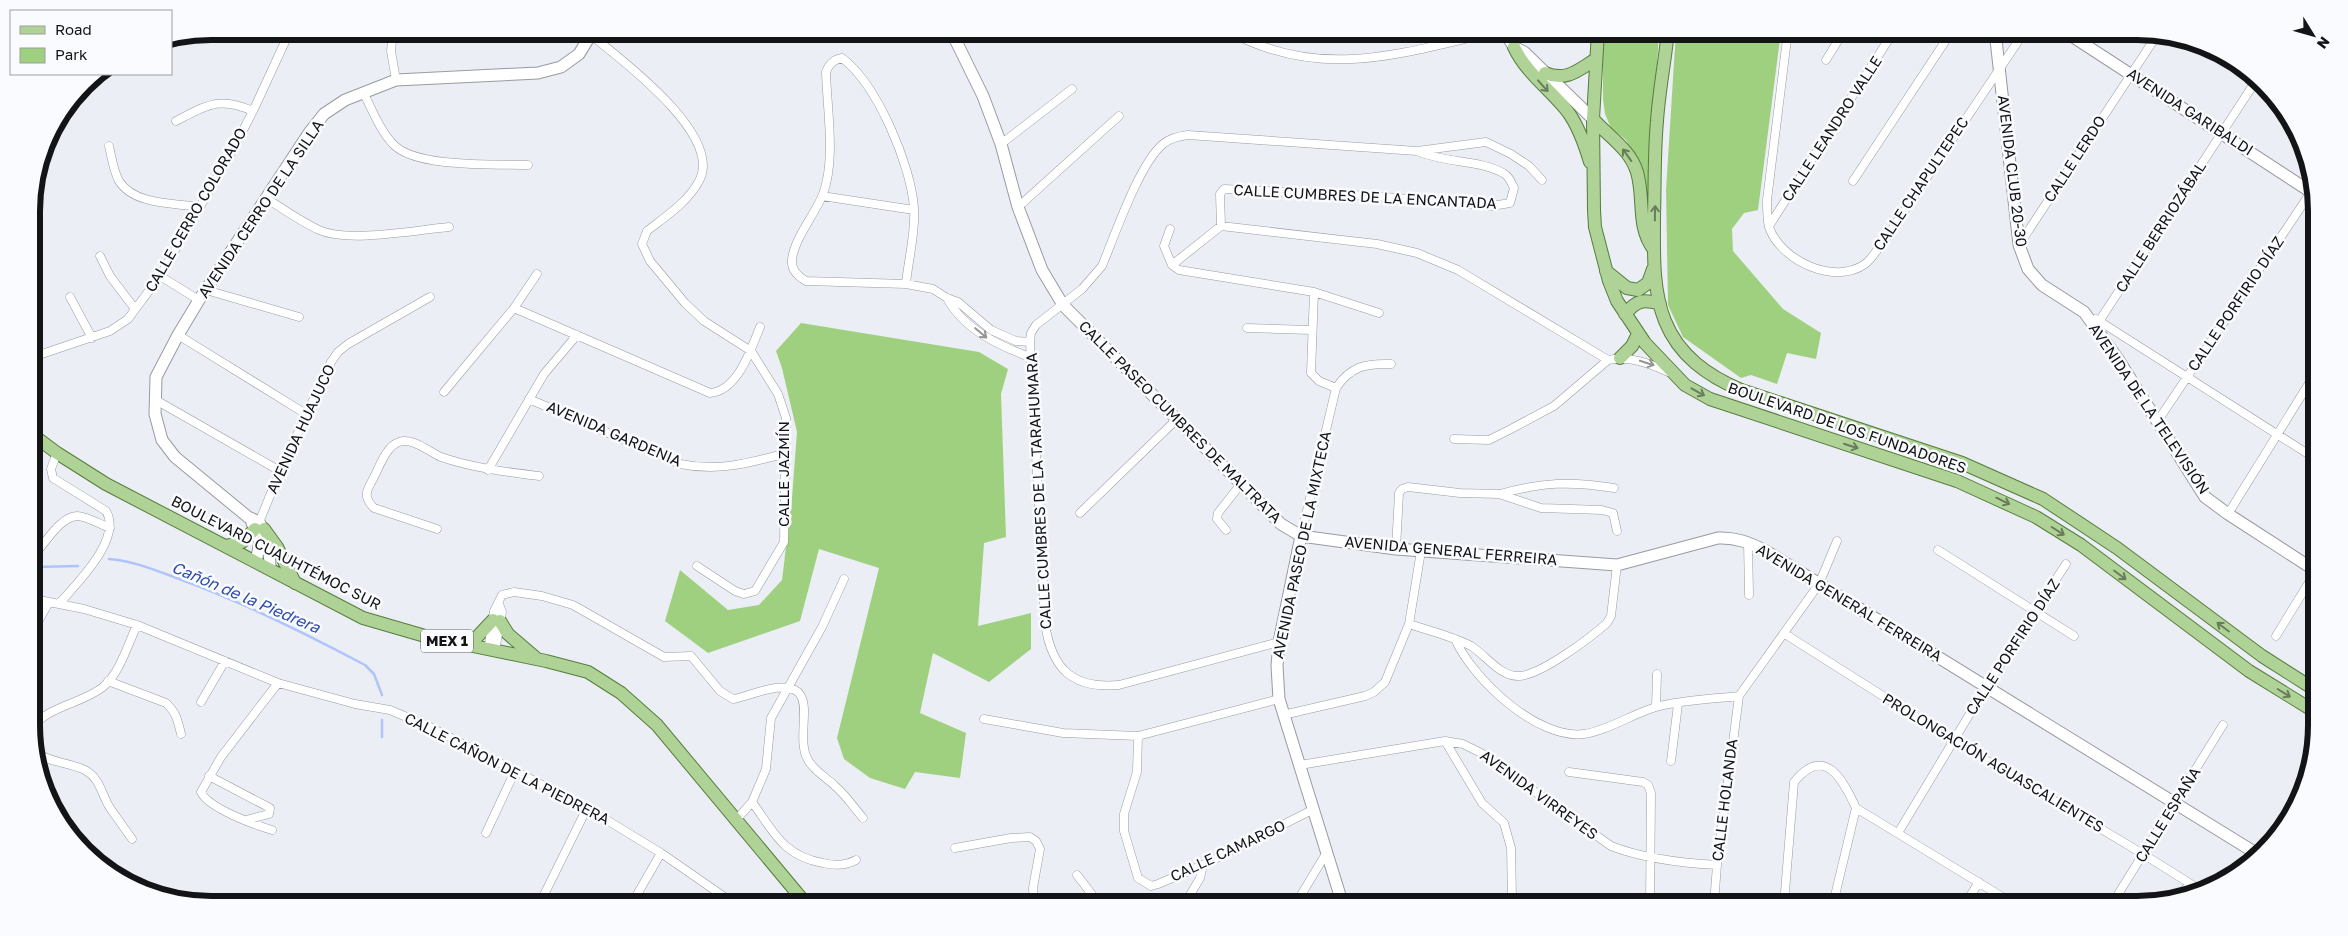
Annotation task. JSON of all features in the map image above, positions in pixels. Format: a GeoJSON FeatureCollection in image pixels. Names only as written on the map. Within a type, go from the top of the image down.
{"type":"FeatureCollection","features":[{"type":"Feature","properties":{"kind":"main road","name":"BOULEVARD DE LOS FUNDADORES"},"geometry":{"type":"LineString","coordinates":[[1597,40],[1593,119],[1596,227],[1606,271],[1617,301],[1638,334],[1672,373],[1685,385],[1710,399],[1957,481],[2036,518],[2081,546],[2251,672],[2308,707]]}},
{"type":"Feature","properties":{"kind":"main road","name":"BOULEVARD DE LOS FUNDADORES"},"geometry":{"type":"LineString","coordinates":[[1667,40],[1657,122],[1654,250],[1660,304],[1665,322],[1683,351],[1700,368],[1721,381],[1741,390],[1962,463],[2043,499],[2091,530],[2262,656],[2308,685]]}},
{"type":"Feature","properties":{"kind":"main road"},"geometry":{"type":"LineString","coordinates":[[1514,46],[1537,80],[1568,113],[1580,131],[1595,176]]}},
{"type":"Feature","properties":{"kind":"main road"},"geometry":{"type":"LineString","coordinates":[[1545,73],[1563,77],[1578,72],[1596,59]]}},
{"type":"Feature","properties":{"kind":"main road"},"geometry":{"type":"LineString","coordinates":[[1593,119],[1625,150],[1634,163],[1638,173],[1642,220],[1646,239],[1654,250]]}},
{"type":"Feature","properties":{"kind":"main road"},"geometry":{"type":"LineString","coordinates":[[1606,271],[1627,288],[1638,290],[1648,282],[1655,264]]}},
{"type":"Feature","properties":{"kind":"main road"},"geometry":{"type":"LineString","coordinates":[[1625,314],[1635,302],[1641,300],[1660,304]]}},
{"type":"Feature","properties":{"kind":"main road"},"geometry":{"type":"LineString","coordinates":[[1614,359],[1632,346],[1638,334]]}},
{"type":"Feature","properties":{"kind":"main road","name":"BOULEVARD CUAUHTÉMOC SUR"},"geometry":{"type":"LineString","coordinates":[[40,441],[57,454],[93,476],[295,583],[376,623],[461,645],[538,659],[593,675],[638,706],[657,725],[800,896]]}},
{"type":"Feature","properties":{"kind":"main road"},"geometry":{"type":"LineString","coordinates":[[226,546],[242,542],[257,524],[277,547],[295,583]]}},
{"type":"Feature","properties":{"kind":"main road"},"geometry":{"type":"LineString","coordinates":[[2081,546],[2091,530]]}},
{"type":"Feature","properties":{"kind":"main road"},"geometry":{"type":"LineString","coordinates":[[461,645],[476,637],[496,620],[508,634],[538,659]]}},
{"type":"Feature","properties":{"kind":"main road"},"geometry":{"type":"LineString","coordinates":[[2251,672],[2262,656]]}},
{"type":"Feature","properties":{"kind":"street","name":"CALLE CERRO COLORADO"},"geometry":{"type":"LineString","coordinates":[[40,354],[110,331],[128,319],[160,276],[253,111],[286,40]]}},
{"type":"Feature","properties":{"kind":"street"},"geometry":{"type":"LineString","coordinates":[[392,40],[391,51],[396,80]]}},
{"type":"Feature","properties":{"kind":"street","name":"AVENIDA CERRO DE LA SILLA"},"geometry":{"type":"LineString","coordinates":[[257,524],[175,457],[162,440],[155,414],[156,377],[199,300],[308,133],[324,114],[344,100],[396,80],[538,73],[561,67],[579,54],[588,40]]}},
{"type":"Feature","properties":{"kind":"street"},"geometry":{"type":"LineString","coordinates":[[600,40],[675,111],[692,131],[703,153],[705,162],[700,180],[682,202],[647,231],[642,244],[643,250],[685,302],[704,321],[750,351]]}},
{"type":"Feature","properties":{"kind":"street","name":"CALLE PASEO CUMBRES DE MALTRATA"},"geometry":{"type":"LineString","coordinates":[[955,40],[982,96],[1001,144],[1018,207],[1042,270],[1062,305],[1281,524],[1301,536]]}},
{"type":"Feature","properties":{"kind":"street"},"geometry":{"type":"LineString","coordinates":[[1246,40],[1262,48],[1292,55],[1337,61],[1370,59],[1457,40]]}},
{"type":"Feature","properties":{"kind":"street"},"geometry":{"type":"LineString","coordinates":[[1510,40],[1514,46],[1524,52],[1593,119]]}},
{"type":"Feature","properties":{"kind":"street"},"geometry":{"type":"LineString","coordinates":[[1769,226],[1767,200],[1787,40]]}},
{"type":"Feature","properties":{"kind":"street"},"geometry":{"type":"LineString","coordinates":[[1826,60],[1838,40]]}},
{"type":"Feature","properties":{"kind":"street","name":"CALLE LEANDRO VALLE"},"geometry":{"type":"LineString","coordinates":[[1769,226],[1888,40]]}},
{"type":"Feature","properties":{"kind":"street"},"geometry":{"type":"LineString","coordinates":[[1853,181],[1946,40]]}},
{"type":"Feature","properties":{"kind":"street","name":"AVENIDA CLUB 20-30"},"geometry":{"type":"LineString","coordinates":[[1996,40],[2019,245],[2028,269],[2042,285],[2084,312]]}},
{"type":"Feature","properties":{"kind":"street","name":"CALLE CHAPULTEPEC"},"geometry":{"type":"LineString","coordinates":[[1769,226],[1780,246],[1822,271],[1846,272],[1865,264],[1884,241],[2019,40]]}},
{"type":"Feature","properties":{"kind":"street","name":"AVENIDA GARIBALDI"},"geometry":{"type":"LineString","coordinates":[[2078,40],[2306,186]]}},
{"type":"Feature","properties":{"kind":"street","name":"CALLE LERDO"},"geometry":{"type":"LineString","coordinates":[[2019,245],[2153,41]]}},
{"type":"Feature","properties":{"kind":"street"},"geometry":{"type":"LineString","coordinates":[[906,284],[914,210],[910,180],[880,105],[855,68],[842,58],[829,64],[826,72],[830,171],[822,196],[803,230],[792,261],[796,274],[806,281],[906,284],[933,289],[947,298],[958,302],[991,330],[1016,341],[1030,342]]}},
{"type":"Feature","properties":{"kind":"street","name":"CALLE BERRIOZÁBAL"},"geometry":{"type":"LineString","coordinates":[[2100,320],[2253,85]]}},
{"type":"Feature","properties":{"kind":"street"},"geometry":{"type":"LineString","coordinates":[[1001,144],[1072,89]]}},
{"type":"Feature","properties":{"kind":"street"},"geometry":{"type":"LineString","coordinates":[[363,92],[386,135],[403,153],[437,161],[528,165]]}},
{"type":"Feature","properties":{"kind":"street"},"geometry":{"type":"LineString","coordinates":[[176,121],[197,110],[226,102],[253,111]]}},
{"type":"Feature","properties":{"kind":"street"},"geometry":{"type":"LineString","coordinates":[[1018,207],[1119,116]]}},
{"type":"Feature","properties":{"kind":"street","name":"CALLE CUMBRES DE LA ENCANTADA"},"geometry":{"type":"LineString","coordinates":[[1062,305],[1094,277],[1102,266],[1143,169],[1158,148],[1176,136],[1188,135],[1417,151],[1486,142],[1511,154],[1529,166],[1542,180]]}},
{"type":"Feature","properties":{"kind":"street"},"geometry":{"type":"LineString","coordinates":[[109,146],[114,171],[119,181],[134,195],[159,202],[198,207]]}},
{"type":"Feature","properties":{"kind":"street","name":"CALLE CUMBRES DE LA ENCANTADA"},"geometry":{"type":"LineString","coordinates":[[1221,226],[1220,194],[1224,189],[1373,196],[1492,206],[1510,203],[1514,188],[1504,173],[1492,168],[1432,158],[1417,151]]}},
{"type":"Feature","properties":{"kind":"street"},"geometry":{"type":"LineString","coordinates":[[822,196],[914,210]]}},
{"type":"Feature","properties":{"kind":"street"},"geometry":{"type":"LineString","coordinates":[[266,198],[320,230],[340,234],[366,234],[449,227]]}},
{"type":"Feature","properties":{"kind":"street","name":"CALLE PORFIRIO DÍAZ"},"geometry":{"type":"LineString","coordinates":[[2157,422],[2308,200]]}},
{"type":"Feature","properties":{"kind":"street"},"geometry":{"type":"LineString","coordinates":[[1173,266],[1221,226],[1377,244],[1418,253],[1458,270],[1614,359],[1644,362],[1672,373]]}},
{"type":"Feature","properties":{"kind":"street"},"geometry":{"type":"LineString","coordinates":[[1170,230],[1164,246],[1173,266]]}},
{"type":"Feature","properties":{"kind":"street"},"geometry":{"type":"LineString","coordinates":[[100,256],[110,276],[135,309]]}},
{"type":"Feature","properties":{"kind":"street"},"geometry":{"type":"LineString","coordinates":[[1173,266],[1314,292],[1379,313]]}},
{"type":"Feature","properties":{"kind":"street"},"geometry":{"type":"LineString","coordinates":[[444,392],[514,308],[537,274]]}},
{"type":"Feature","properties":{"kind":"street"},"geometry":{"type":"LineString","coordinates":[[160,276],[199,300]]}},
{"type":"Feature","properties":{"kind":"street"},"geometry":{"type":"LineString","coordinates":[[206,290],[299,317]]}},
{"type":"Feature","properties":{"kind":"street"},"geometry":{"type":"LineString","coordinates":[[1314,292],[1311,373],[1319,381],[1336,388]]}},
{"type":"Feature","properties":{"kind":"street"},"geometry":{"type":"LineString","coordinates":[[70,297],[92,338]]}},
{"type":"Feature","properties":{"kind":"street","name":"AVENIDA HUAJUCO"},"geometry":{"type":"LineString","coordinates":[[256,562],[260,541],[257,524],[280,470],[331,362],[338,352],[348,344],[430,297]]}},
{"type":"Feature","properties":{"kind":"street"},"geometry":{"type":"LineString","coordinates":[[947,298],[954,311],[988,339],[1032,358]]}},
{"type":"Feature","properties":{"kind":"street","name":"CALLE CUMBRES DE LA TARAHUMARA"},"geometry":{"type":"LineString","coordinates":[[1062,305],[1036,325],[1031,334],[1030,342],[1045,624],[1048,646],[1059,665],[1068,676],[1080,683],[1105,687],[1143,680],[1279,642]]}},
{"type":"Feature","properties":{"kind":"street"},"geometry":{"type":"LineString","coordinates":[[514,308],[710,393],[722,390],[735,378],[750,351],[760,327]]}},
{"type":"Feature","properties":{"kind":"street"},"geometry":{"type":"LineString","coordinates":[[2084,312],[2100,320],[2308,454]]}},
{"type":"Feature","properties":{"kind":"street","name":"AVENIDA DE LA TELEVISIÓN"},"geometry":{"type":"LineString","coordinates":[[2084,312],[2118,359],[2205,497],[2308,566]]}},
{"type":"Feature","properties":{"kind":"street"},"geometry":{"type":"LineString","coordinates":[[1247,328],[1312,330]]}},
{"type":"Feature","properties":{"kind":"street"},"geometry":{"type":"LineString","coordinates":[[178,335],[306,414]]}},
{"type":"Feature","properties":{"kind":"street"},"geometry":{"type":"LineString","coordinates":[[488,470],[544,374],[577,336]]}},
{"type":"Feature","properties":{"kind":"street","name":"CALLE JAZMÍN"},"geometry":{"type":"LineString","coordinates":[[697,566],[735,591],[744,594],[755,592],[784,542],[787,453],[786,418],[778,394],[750,351]]}},
{"type":"Feature","properties":{"kind":"street"},"geometry":{"type":"LineString","coordinates":[[1454,439],[1489,440],[1509,430],[1554,406],[1614,359]]}},
{"type":"Feature","properties":{"kind":"street","name":"AVENIDA PASEO DE LA MIXTECA"},"geometry":{"type":"LineString","coordinates":[[1341,896],[1279,699],[1277,666],[1279,642],[1301,536],[1336,388],[1344,375],[1352,369],[1390,364]]}},
{"type":"Feature","properties":{"kind":"street"},"geometry":{"type":"LineString","coordinates":[[2228,514],[2308,385]]}},
{"type":"Feature","properties":{"kind":"street"},"geometry":{"type":"LineString","coordinates":[[154,399],[280,470]]}},
{"type":"Feature","properties":{"kind":"street","name":"AVENIDA GARDENIA"},"geometry":{"type":"LineString","coordinates":[[529,399],[680,464],[698,468],[737,466],[787,453]]}},
{"type":"Feature","properties":{"kind":"street"},"geometry":{"type":"LineString","coordinates":[[1080,513],[1177,419]]}},
{"type":"Feature","properties":{"kind":"street"},"geometry":{"type":"LineString","coordinates":[[437,529],[374,508],[367,501],[366,491],[392,445],[400,441],[409,441],[441,457],[488,470],[539,476]]}},
{"type":"Feature","properties":{"kind":"street"},"geometry":{"type":"LineString","coordinates":[[57,454],[50,468],[53,478],[106,511],[109,517],[110,528],[107,541],[59,604]]}},
{"type":"Feature","properties":{"kind":"street"},"geometry":{"type":"LineString","coordinates":[[1498,494],[1530,486],[1556,483],[1580,482],[1614,488]]}},
{"type":"Feature","properties":{"kind":"street"},"geometry":{"type":"LineString","coordinates":[[1226,530],[1217,519],[1218,513],[1241,484]]}},
{"type":"Feature","properties":{"kind":"street"},"geometry":{"type":"LineString","coordinates":[[1396,549],[1399,493],[1402,489],[1498,494],[1541,508],[1602,510],[1613,513],[1617,531]]}},
{"type":"Feature","properties":{"kind":"street"},"geometry":{"type":"LineString","coordinates":[[40,548],[58,526],[69,518],[78,516],[110,528]]}},
{"type":"Feature","properties":{"kind":"street"},"geometry":{"type":"LineString","coordinates":[[257,524],[269,541],[270,569]]}},
{"type":"Feature","properties":{"kind":"street","name":"AVENIDA GENERAL FERREIRA"},"geometry":{"type":"LineString","coordinates":[[1301,536],[1396,549],[1617,565],[1718,538],[1731,537],[1748,542],[1766,551],[2252,851]]}},
{"type":"Feature","properties":{"kind":"street"},"geometry":{"type":"LineString","coordinates":[[1455,638],[1461,652],[1496,695],[1540,723],[1567,733],[1585,734],[1656,707],[1739,696],[1819,584],[1838,541]]}},
{"type":"Feature","properties":{"kind":"street"},"geometry":{"type":"LineString","coordinates":[[1748,542],[1749,595]]}},
{"type":"Feature","properties":{"kind":"street"},"geometry":{"type":"LineString","coordinates":[[1938,550],[2074,636]]}},
{"type":"Feature","properties":{"kind":"street"},"geometry":{"type":"LineString","coordinates":[[1284,715],[1365,696],[1374,692],[1385,682],[1410,624],[1421,551]]}},
{"type":"Feature","properties":{"kind":"street","name":"CALLE PORFIRIO DÍAZ"},"geometry":{"type":"LineString","coordinates":[[1898,833],[1986,687],[2066,564]]}},
{"type":"Feature","properties":{"kind":"street"},"geometry":{"type":"LineString","coordinates":[[1410,624],[1455,638],[1472,647],[1504,672],[1520,676],[1546,667],[1607,623],[1611,616],[1617,565]]}},
{"type":"Feature","properties":{"kind":"street"},"geometry":{"type":"LineString","coordinates":[[737,819],[752,802],[766,769],[771,718],[822,628],[844,579]]}},
{"type":"Feature","properties":{"kind":"street"},"geometry":{"type":"LineString","coordinates":[[2276,636],[2308,584]]}},
{"type":"Feature","properties":{"kind":"street"},"geometry":{"type":"LineString","coordinates":[[492,651],[496,620],[502,612],[499,604],[502,596],[508,593],[542,596],[573,605],[664,657],[691,656],[720,691],[733,699],[770,689],[788,688],[801,694],[805,701],[802,743],[808,760],[818,772],[836,786],[863,818]]}},
{"type":"Feature","properties":{"kind":"street","name":"CALLE CAÑON DE LA PIEDRERA"},"geometry":{"type":"LineString","coordinates":[[40,600],[84,609],[137,625],[278,683],[354,704],[390,710],[430,727],[587,808],[661,853],[723,896]]}},
{"type":"Feature","properties":{"kind":"street"},"geometry":{"type":"LineString","coordinates":[[40,618],[49,602]]}},
{"type":"Feature","properties":{"kind":"street"},"geometry":{"type":"LineString","coordinates":[[40,720],[50,713],[102,688],[108,681],[137,625]]}},
{"type":"Feature","properties":{"kind":"street","name":"PROLONGACIÓN AGUASCALIENTES"},"geometry":{"type":"LineString","coordinates":[[1785,634],[1954,741],[2144,854],[2194,886]]}},
{"type":"Feature","properties":{"kind":"street"},"geometry":{"type":"LineString","coordinates":[[200,702],[225,661]]}},
{"type":"Feature","properties":{"kind":"street"},"geometry":{"type":"LineString","coordinates":[[1656,707],[1657,674]]}},
{"type":"Feature","properties":{"kind":"street"},"geometry":{"type":"LineString","coordinates":[[108,681],[166,703],[177,716],[181,734]]}},
{"type":"Feature","properties":{"kind":"street"},"geometry":{"type":"LineString","coordinates":[[272,830],[246,820],[204,798],[202,792],[221,757],[278,683]]}},
{"type":"Feature","properties":{"kind":"street","name":"CALLE HOLANDA"},"geometry":{"type":"LineString","coordinates":[[1715,896],[1739,696]]}},
{"type":"Feature","properties":{"kind":"street"},"geometry":{"type":"LineString","coordinates":[[984,719],[1064,733],[1138,736],[1279,699]]}},
{"type":"Feature","properties":{"kind":"street"},"geometry":{"type":"LineString","coordinates":[[1671,761],[1678,704]]}},
{"type":"Feature","properties":{"kind":"street","name":"CALLE ESPAÑA"},"geometry":{"type":"LineString","coordinates":[[2117,896],[2223,725]]}},
{"type":"Feature","properties":{"kind":"street","name":"CALLE CAMARGO"},"geometry":{"type":"LineString","coordinates":[[1138,736],[1137,772],[1124,814],[1124,831],[1138,878],[1151,886],[1203,865],[1314,809]]}},
{"type":"Feature","properties":{"kind":"street"},"geometry":{"type":"LineString","coordinates":[[1445,741],[1482,803],[1504,823],[1511,848],[1512,896]]}},
{"type":"Feature","properties":{"kind":"street","name":"AVENIDA VIRREYES"},"geometry":{"type":"LineString","coordinates":[[1300,765],[1445,741],[1463,744],[1482,753],[1611,846],[1626,852],[1677,862],[1717,865]]}},
{"type":"Feature","properties":{"kind":"street"},"geometry":{"type":"LineString","coordinates":[[43,757],[85,770],[94,776],[100,784],[109,806],[132,839]]}},
{"type":"Feature","properties":{"kind":"street"},"geometry":{"type":"LineString","coordinates":[[1785,896],[1794,782],[1801,774],[1814,767],[1824,767],[1836,773],[1843,780],[1856,808],[2001,896]]}},
{"type":"Feature","properties":{"kind":"street"},"geometry":{"type":"LineString","coordinates":[[486,832],[515,771]]}},
{"type":"Feature","properties":{"kind":"street"},"geometry":{"type":"LineString","coordinates":[[1569,772],[1643,782],[1648,785],[1651,793],[1650,896]]}},
{"type":"Feature","properties":{"kind":"street"},"geometry":{"type":"LineString","coordinates":[[209,776],[270,808],[269,814],[246,820]]}},
{"type":"Feature","properties":{"kind":"street"},"geometry":{"type":"LineString","coordinates":[[752,802],[786,848],[800,858],[837,865],[847,865],[856,860]]}},
{"type":"Feature","properties":{"kind":"street"},"geometry":{"type":"LineString","coordinates":[[543,896],[587,808]]}},
{"type":"Feature","properties":{"kind":"street"},"geometry":{"type":"LineString","coordinates":[[1835,896],[1856,808]]}},
{"type":"Feature","properties":{"kind":"street"},"geometry":{"type":"LineString","coordinates":[[955,848],[1011,838],[1030,837],[1036,841],[1040,849],[1033,888],[1033,896]]}},
{"type":"Feature","properties":{"kind":"street"},"geometry":{"type":"LineString","coordinates":[[1300,896],[1327,852]]}},
{"type":"Feature","properties":{"kind":"street"},"geometry":{"type":"LineString","coordinates":[[638,896],[661,853]]}},
{"type":"Feature","properties":{"kind":"street"},"geometry":{"type":"LineString","coordinates":[[1189,896],[1200,878],[1203,865]]}},
{"type":"Feature","properties":{"kind":"street"},"geometry":{"type":"LineString","coordinates":[[1077,876],[1093,896]]}},
{"type":"Feature","properties":{"kind":"street"},"geometry":{"type":"LineString","coordinates":[[1970,896],[1979,882]]}},
{"type":"Feature","properties":{"kind":"street"},"geometry":{"type":"LineString","coordinates":[[2186,888],[2189,883]]}},
{"type":"Feature","properties":{"kind":"green space"},"geometry":{"type":"Polygon","coordinates":[[[1603,40],[1658,40],[1648,220],[1638,173],[1642,165],[1626,140],[1611,128],[1605,114],[1603,99],[1603,40]]]}},
{"type":"Feature","properties":{"kind":"green space"},"geometry":{"type":"Polygon","coordinates":[[[1675,40],[1780,40],[1758,210],[1744,213],[1732,229],[1733,251],[1783,309],[1821,333],[1816,359],[1787,353],[1777,384],[1751,375],[1741,378],[1683,337],[1668,305],[1666,190],[1675,40]]]}},
{"type":"Feature","properties":{"kind":"green space"},"geometry":{"type":"Polygon","coordinates":[[[801,323],[979,352],[1008,369],[1001,394],[1006,537],[984,543],[978,626],[1031,613],[1031,649],[989,682],[933,653],[920,713],[966,733],[960,778],[915,772],[905,789],[870,778],[844,759],[837,738],[879,568],[819,549],[800,621],[708,653],[665,621],[680,570],[728,610],[759,605],[782,580],[792,498],[797,432],[782,368],[776,351],[801,323]]]}},
{"type":"Feature","properties":{"kind":"waterway","name":"Cañón de la Piedrera"},"geometry":{"type":"LineString","coordinates":[[109,559],[137,564],[182,580],[229,598],[297,630],[365,665],[374,674],[382,695]]}},
{"type":"Feature","properties":{"kind":"waterway","name":"Cañón de la Piedrera"},"geometry":{"type":"LineString","coordinates":[[40,567],[78,566]]}},
{"type":"Feature","properties":{"kind":"waterway","name":"Cañón de la Piedrera"},"geometry":{"type":"LineString","coordinates":[[382,720],[382,737]]}}]}
